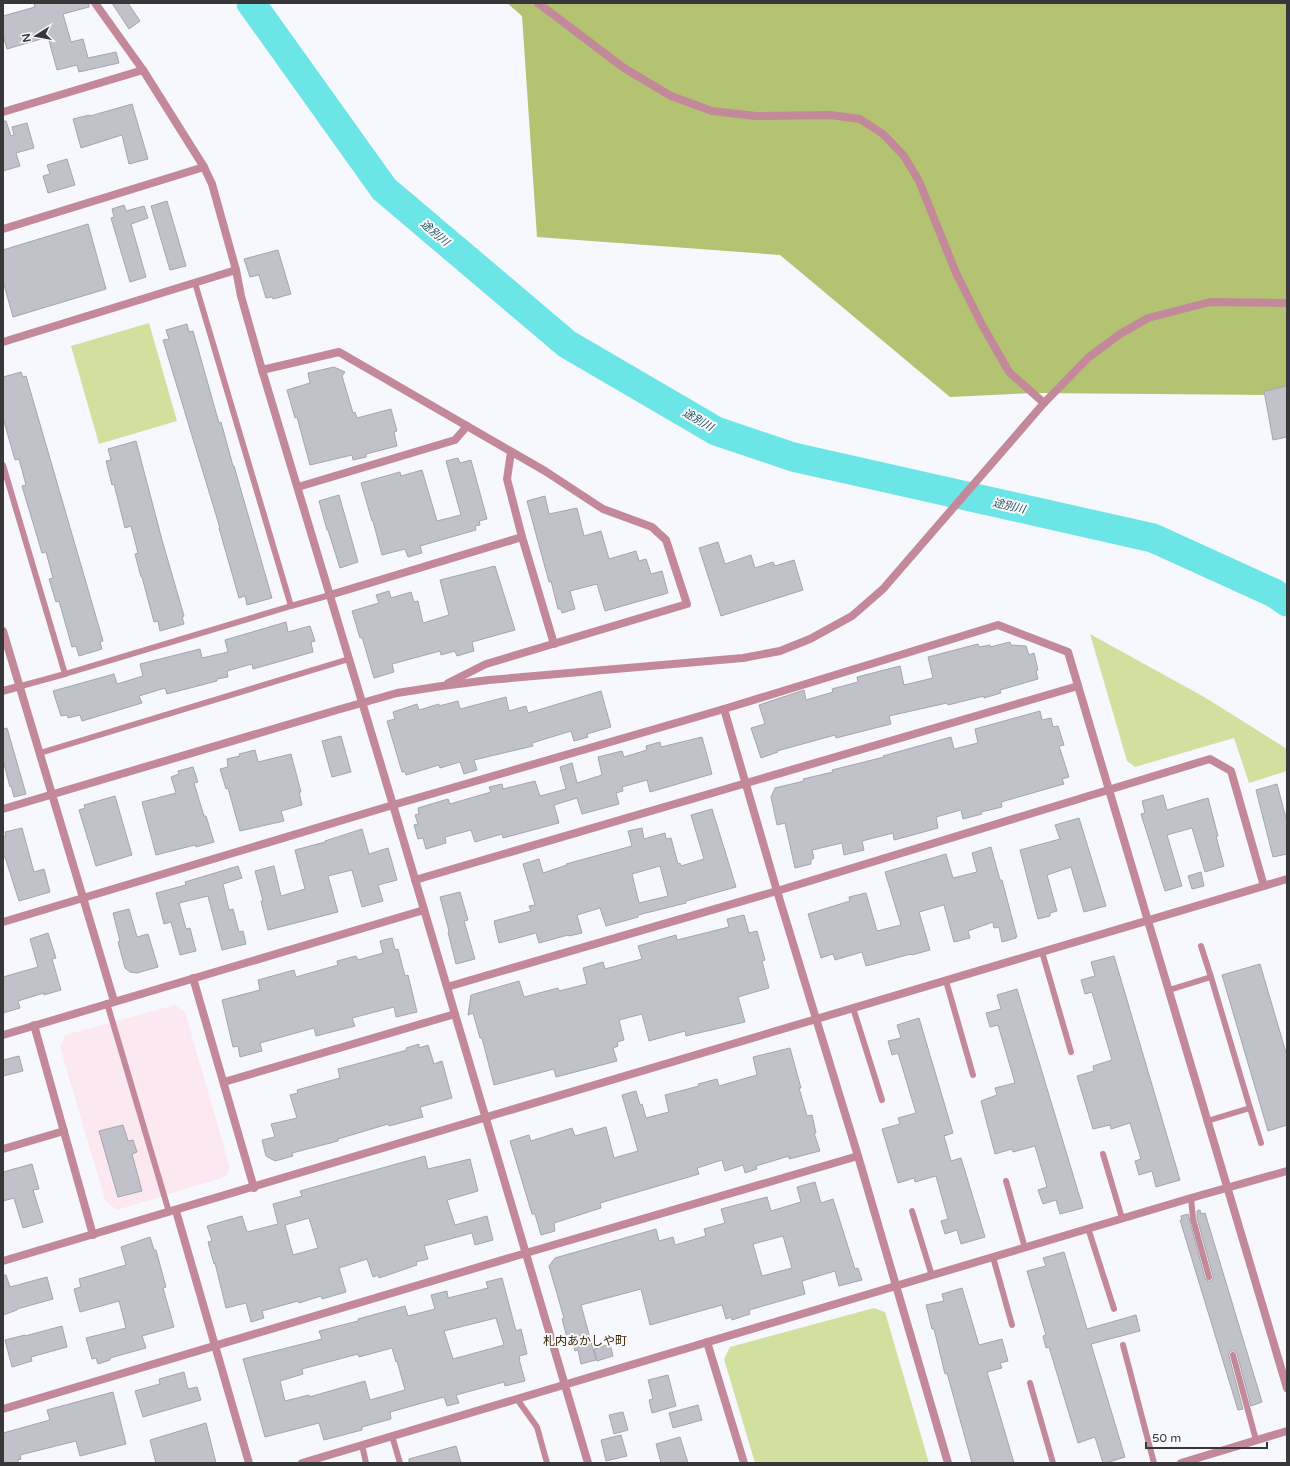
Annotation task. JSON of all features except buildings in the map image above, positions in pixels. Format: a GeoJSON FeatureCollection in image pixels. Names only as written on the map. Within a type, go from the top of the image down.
{"type":"FeatureCollection","features":[{"type":"Feature","properties":{"kind":"street"},"geometry":{"type":"LineString","coordinates":[[96,3],[143,70],[204,167],[212,184],[262,370],[393,805],[588,1463]]}},
{"type":"Feature","properties":{"kind":"street"},"geometry":{"type":"LineString","coordinates":[[538,3],[624,68],[671,96],[712,111],[749,115],[830,115],[860,119],[883,134],[904,156],[919,181],[956,273],[981,323],[1009,372],[1044,403]]}},
{"type":"Feature","properties":{"kind":"street"},"geometry":{"type":"LineString","coordinates":[[3,112],[143,70]]}},
{"type":"Feature","properties":{"kind":"street"},"geometry":{"type":"LineString","coordinates":[[3,229],[204,167]]}},
{"type":"Feature","properties":{"kind":"street"},"geometry":{"type":"LineString","coordinates":[[3,342],[236,270]]}},
{"type":"Feature","properties":{"kind":"street"},"geometry":{"type":"LineString","coordinates":[[3,809],[362,702],[397,693],[489,680],[743,658],[780,650],[810,639],[852,616],[883,589],[1044,403],[1089,357],[1120,334],[1148,318],[1210,302],[1287,303]]}},
{"type":"Feature","properties":{"kind":"street"},"geometry":{"type":"LineString","coordinates":[[262,370],[339,352],[544,471],[603,509],[652,527],[666,540],[687,604],[486,664],[442,686]]}},
{"type":"Feature","properties":{"kind":"street"},"geometry":{"type":"LineString","coordinates":[[298,487],[455,440],[467,426]]}},
{"type":"Feature","properties":{"kind":"street"},"geometry":{"type":"LineString","coordinates":[[511,452],[507,479],[522,537],[554,644]]}},
{"type":"Feature","properties":{"kind":"street"},"geometry":{"type":"LineString","coordinates":[[330,595],[522,537]]}},
{"type":"Feature","properties":{"kind":"street"},"geometry":{"type":"LineString","coordinates":[[3,922],[393,805],[724,709],[998,625],[1068,652],[1287,1388]]}},
{"type":"Feature","properties":{"kind":"street"},"geometry":{"type":"LineString","coordinates":[[3,631],[21,686],[83,899],[110,1002]]}},
{"type":"Feature","properties":{"kind":"street"},"geometry":{"type":"LineString","coordinates":[[3,691],[21,686]]}},
{"type":"Feature","properties":{"kind":"street"},"geometry":{"type":"LineString","coordinates":[[415,880],[1078,686]]}},
{"type":"Feature","properties":{"kind":"street"},"geometry":{"type":"LineString","coordinates":[[724,709],[948,1463]]}},
{"type":"Feature","properties":{"kind":"street"},"geometry":{"type":"LineString","coordinates":[[447,987],[777,891],[1210,759],[1231,771],[1264,886]]}},
{"type":"Feature","properties":{"kind":"street"},"geometry":{"type":"LineString","coordinates":[[3,1261],[254,1188],[1287,879]]}},
{"type":"Feature","properties":{"kind":"street"},"geometry":{"type":"LineString","coordinates":[[3,1035],[424,910]]}},
{"type":"Feature","properties":{"kind":"street"},"geometry":{"type":"LineString","coordinates":[[193,978],[254,1188]]}},
{"type":"Feature","properties":{"kind":"street"},"geometry":{"type":"LineString","coordinates":[[224,1082],[455,1014]]}},
{"type":"Feature","properties":{"kind":"street"},"geometry":{"type":"LineString","coordinates":[[34,1025],[93,1235]]}},
{"type":"Feature","properties":{"kind":"street"},"geometry":{"type":"LineString","coordinates":[[3,1149],[64,1130]]}},
{"type":"Feature","properties":{"kind":"street"},"geometry":{"type":"LineString","coordinates":[[3,1409],[858,1156]]}},
{"type":"Feature","properties":{"kind":"street"},"geometry":{"type":"LineString","coordinates":[[302,1463],[325,1460],[362,1445],[1287,1170]]}},
{"type":"Feature","properties":{"kind":"street"},"geometry":{"type":"LineString","coordinates":[[172,1212],[249,1463]]}},
{"type":"Feature","properties":{"kind":"street"},"geometry":{"type":"LineString","coordinates":[[707,1342],[744,1463]]}},
{"type":"Feature","properties":{"kind":"street"},"geometry":{"type":"LineString","coordinates":[[1181,1463],[1287,1431]]}},
{"type":"Feature","properties":{"kind":"lane"},"geometry":{"type":"LineString","coordinates":[[195,282],[291,606]]}},
{"type":"Feature","properties":{"kind":"lane"},"geometry":{"type":"LineString","coordinates":[[3,465],[65,674]]}},
{"type":"Feature","properties":{"kind":"lane"},"geometry":{"type":"LineString","coordinates":[[21,686],[330,595]]}},
{"type":"Feature","properties":{"kind":"lane"},"geometry":{"type":"LineString","coordinates":[[40,753],[349,659]]}},
{"type":"Feature","properties":{"kind":"lane"},"geometry":{"type":"LineString","coordinates":[[1201,946],[1261,1142]]}},
{"type":"Feature","properties":{"kind":"lane"},"geometry":{"type":"LineString","coordinates":[[1042,952],[1070,1052]]}},
{"type":"Feature","properties":{"kind":"lane"},"geometry":{"type":"LineString","coordinates":[[1169,990],[1211,977]]}},
{"type":"Feature","properties":{"kind":"lane"},"geometry":{"type":"LineString","coordinates":[[946,980],[973,1075]]}},
{"type":"Feature","properties":{"kind":"lane"},"geometry":{"type":"LineString","coordinates":[[110,1002],[172,1212]]}},
{"type":"Feature","properties":{"kind":"lane"},"geometry":{"type":"LineString","coordinates":[[853,1008],[882,1100]]}},
{"type":"Feature","properties":{"kind":"lane"},"geometry":{"type":"LineString","coordinates":[[1208,1121],[1250,1108]]}},
{"type":"Feature","properties":{"kind":"lane"},"geometry":{"type":"LineString","coordinates":[[1103,1154],[1122,1218]]}},
{"type":"Feature","properties":{"kind":"lane"},"geometry":{"type":"LineString","coordinates":[[1006,1181],[1025,1248]]}},
{"type":"Feature","properties":{"kind":"lane"},"geometry":{"type":"LineString","coordinates":[[1191,1198],[1193,1219],[1209,1277]]}},
{"type":"Feature","properties":{"kind":"lane"},"geometry":{"type":"LineString","coordinates":[[912,1211],[932,1276]]}},
{"type":"Feature","properties":{"kind":"lane"},"geometry":{"type":"LineString","coordinates":[[1088,1228],[1114,1310]]}},
{"type":"Feature","properties":{"kind":"lane"},"geometry":{"type":"LineString","coordinates":[[994,1257],[1012,1325]]}},
{"type":"Feature","properties":{"kind":"lane"},"geometry":{"type":"LineString","coordinates":[[1123,1345],[1154,1463]]}},
{"type":"Feature","properties":{"kind":"lane"},"geometry":{"type":"LineString","coordinates":[[1233,1355],[1256,1440]]}},
{"type":"Feature","properties":{"kind":"lane"},"geometry":{"type":"LineString","coordinates":[[1030,1383],[1053,1463]]}},
{"type":"Feature","properties":{"kind":"lane"},"geometry":{"type":"LineString","coordinates":[[517,1399],[537,1427],[547,1463]]}},
{"type":"Feature","properties":{"kind":"lane"},"geometry":{"type":"LineString","coordinates":[[392,1436],[400,1463]]}},
{"type":"Feature","properties":{"kind":"lane"},"geometry":{"type":"LineString","coordinates":[[362,1445],[366,1463]]}},
{"type":"Feature","properties":{"kind":"shaded area"},"geometry":{"type":"Polygon","coordinates":[[[175,1005],[185,1012],[230,1168],[225,1177],[117,1210],[105,1200],[60,1047],[65,1035],[175,1005]]]}},
{"type":"Feature","properties":{"kind":"green space"},"geometry":{"type":"Polygon","coordinates":[[[507,3],[1287,3],[1287,395],[1034,393],[950,397],[780,255],[537,237],[522,16],[507,3]]]}},
{"type":"Feature","properties":{"kind":"green space"},"geometry":{"type":"Polygon","coordinates":[[[149,323],[177,421],[99,444],[71,346],[149,323]]]}},
{"type":"Feature","properties":{"kind":"green space"},"geometry":{"type":"Polygon","coordinates":[[[1090,634],[1206,698],[1287,749],[1287,771],[1249,783],[1234,738],[1135,767],[1127,761],[1090,634]]]}},
{"type":"Feature","properties":{"kind":"green space"},"geometry":{"type":"Polygon","coordinates":[[[874,1308],[885,1312],[929,1463],[755,1463],[724,1359],[730,1347],[874,1308]]]}},
{"type":"Feature","properties":{"kind":"waterway","name":"途別川"},"geometry":{"type":"LineString","coordinates":[[251,3],[384,189],[567,344],[716,431],[793,457],[1153,538],[1274,593],[1287,602]]}},
{"type":"Feature","properties":{"kind":"district","name":"札内あかしや町"},"geometry":{"type":"Point","coordinates":[585,1341]}}]}
